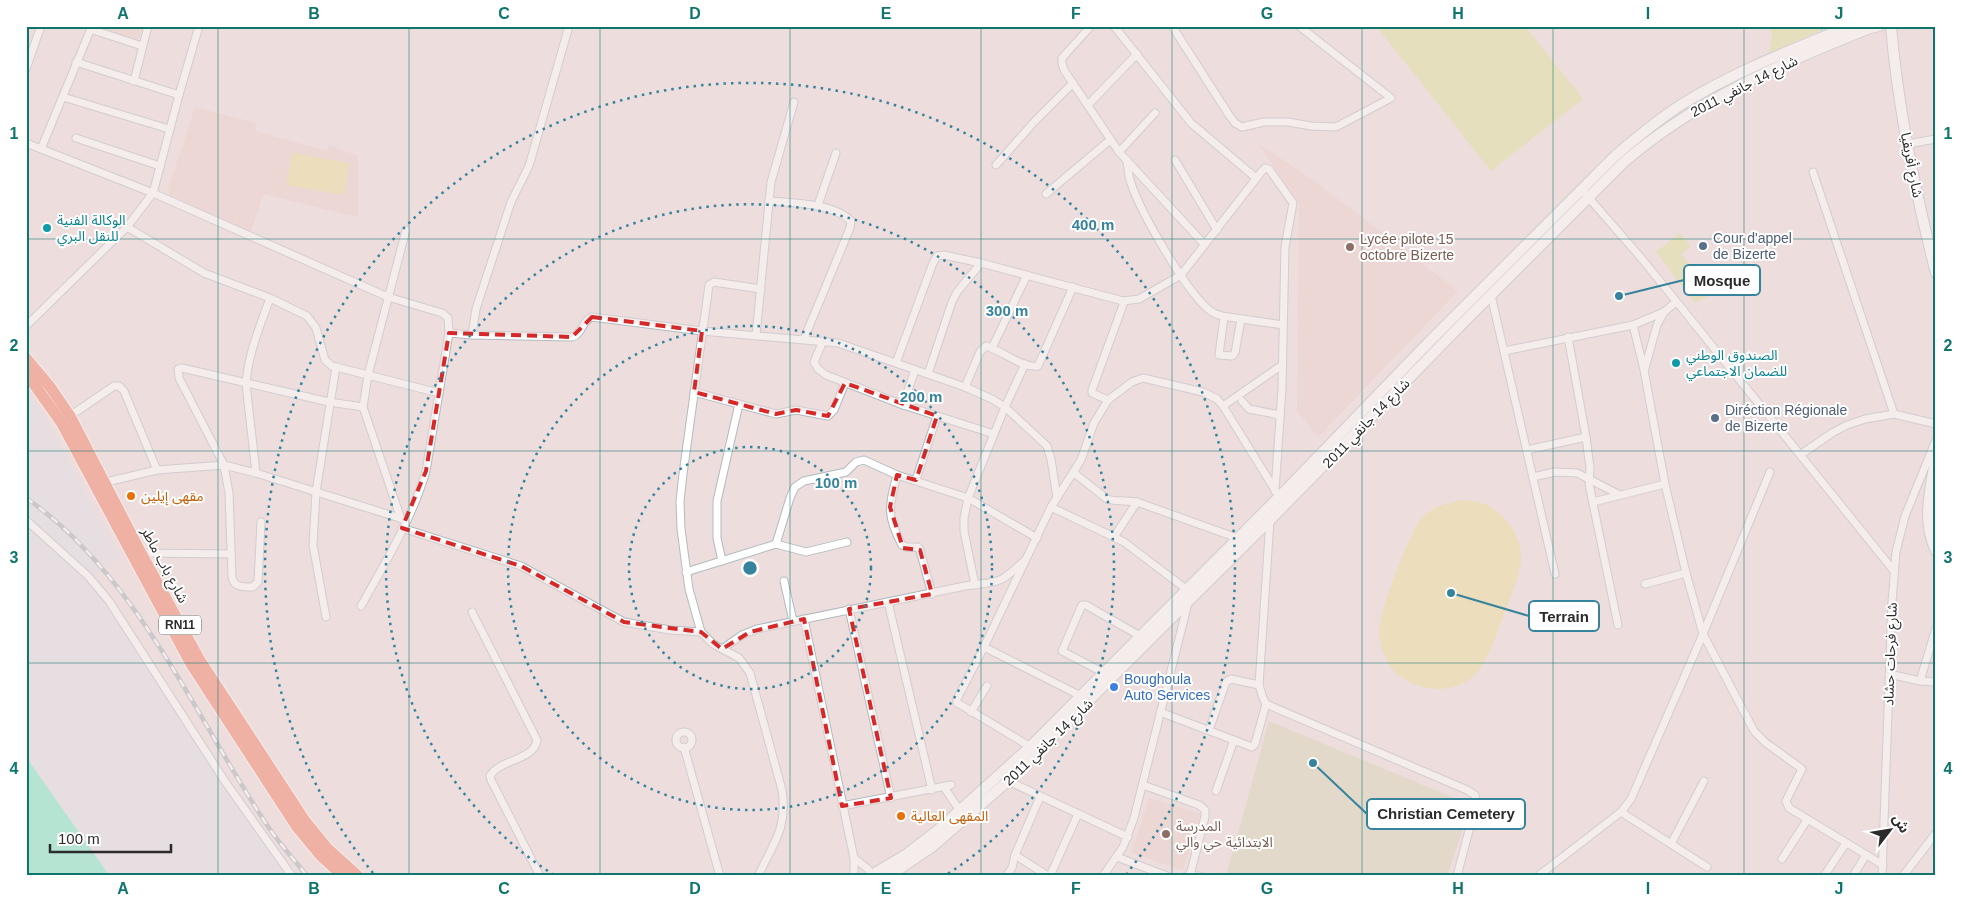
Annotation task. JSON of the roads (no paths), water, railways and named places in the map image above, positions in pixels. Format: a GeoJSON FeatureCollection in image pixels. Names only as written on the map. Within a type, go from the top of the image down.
{"type":"FeatureCollection","features":[{"type":"Feature","properties":{"kind":"main road","name":"شارع 14 جانفي 2011"},"geometry":{"type":"LineString","coordinates":[[872,875],[917,847],[1034,750],[1270,520],[1279,498],[1431,340],[1615,156],[1645,131],[1684,103],[1779,55],[1850,26]]}},
{"type":"Feature","properties":{"kind":"main road","name":"شارع 14 جانفي 2011"},"geometry":{"type":"LineString","coordinates":[[889,876],[928,850],[968,818],[1008,781],[1081,696],[1237,537],[1491,295],[1624,162],[1650,140],[1697,108],[1784,63],[1879,26]]}},
{"type":"Feature","properties":{"kind":"main road","name":"شارع أفريقيا"},"geometry":{"type":"LineString","coordinates":[[1884,26],[1894,55]]}},
{"type":"Feature","properties":{"kind":"main road","name":"شارع أفريقيا"},"geometry":{"type":"LineString","coordinates":[[1891,26],[1907,144],[1936,273]]}},
{"type":"Feature","properties":{"kind":"main road","name":"شارع باب ماطر"},"geometry":{"type":"LineString","coordinates":[[26,358],[51,388],[191,664],[297,827],[322,856],[343,876]]}},
{"type":"Feature","properties":{"kind":"main road","name":"شارع باب ماطر"},"geometry":{"type":"LineString","coordinates":[[26,373],[66,419]]}},
{"type":"Feature","properties":{"kind":"main road"},"geometry":{"type":"LineString","coordinates":[[1936,455],[1927,516],[1928,529],[1936,551]]}},
{"type":"Feature","properties":{"kind":"main road","name":"شارع باب ماطر"},"geometry":{"type":"LineString","coordinates":[[100,484],[141,553],[199,659],[294,806],[316,836],[358,876]]}},
{"type":"Feature","properties":{"kind":"street"},"geometry":{"type":"LineString","coordinates":[[26,69],[41,26]]}},
{"type":"Feature","properties":{"kind":"street"},"geometry":{"type":"LineString","coordinates":[[134,81],[148,26]]}},
{"type":"Feature","properties":{"kind":"street"},"geometry":{"type":"LineString","coordinates":[[26,326],[127,227],[153,192],[178,95],[199,26]]}},
{"type":"Feature","properties":{"kind":"street"},"geometry":{"type":"LineString","coordinates":[[472,335],[476,309],[511,202],[529,166],[569,26]]}},
{"type":"Feature","properties":{"kind":"street"},"geometry":{"type":"LineString","coordinates":[[1091,26],[1062,58],[1064,70],[1119,152],[1205,245]]}},
{"type":"Feature","properties":{"kind":"street"},"geometry":{"type":"LineString","coordinates":[[1114,26],[1191,122],[1256,178]]}},
{"type":"Feature","properties":{"kind":"street"},"geometry":{"type":"LineString","coordinates":[[1172,26],[1229,115],[1235,123],[1242,127],[1264,122],[1288,122],[1311,126],[1336,127],[1391,98],[1299,26]]}},
{"type":"Feature","properties":{"kind":"street"},"geometry":{"type":"LineString","coordinates":[[42,149],[91,28],[142,46]]}},
{"type":"Feature","properties":{"kind":"street"},"geometry":{"type":"LineString","coordinates":[[1088,105],[1137,54]]}},
{"type":"Feature","properties":{"kind":"street"},"geometry":{"type":"LineString","coordinates":[[76,62],[178,95]]}},
{"type":"Feature","properties":{"kind":"street"},"geometry":{"type":"LineString","coordinates":[[996,165],[1034,122],[1073,83]]}},
{"type":"Feature","properties":{"kind":"street"},"geometry":{"type":"LineString","coordinates":[[63,97],[170,129]]}},
{"type":"Feature","properties":{"kind":"street"},"geometry":{"type":"LineString","coordinates":[[756,335],[768,201],[773,174],[794,102]]}},
{"type":"Feature","properties":{"kind":"street"},"geometry":{"type":"LineString","coordinates":[[1119,152],[1155,113]]}},
{"type":"Feature","properties":{"kind":"street"},"geometry":{"type":"LineString","coordinates":[[76,138],[160,166]]}},
{"type":"Feature","properties":{"kind":"street"},"geometry":{"type":"LineString","coordinates":[[1907,144],[1936,139]]}},
{"type":"Feature","properties":{"kind":"street"},"geometry":{"type":"LineString","coordinates":[[1046,194],[1110,140]]}},
{"type":"Feature","properties":{"kind":"street"},"geometry":{"type":"LineString","coordinates":[[26,144],[153,192],[388,297],[442,313],[448,318],[449,333],[426,471],[404,519],[402,528],[361,606]]}},
{"type":"Feature","properties":{"kind":"street"},"geometry":{"type":"LineString","coordinates":[[818,205],[836,153]]}},
{"type":"Feature","properties":{"kind":"street"},"geometry":{"type":"LineString","coordinates":[[1127,160],[1130,181],[1134,192],[1164,248],[1207,308],[1213,313],[1224,317],[1283,325]]}},
{"type":"Feature","properties":{"kind":"street"},"geometry":{"type":"LineString","coordinates":[[1175,160],[1217,230]]}},
{"type":"Feature","properties":{"kind":"street"},"geometry":{"type":"LineString","coordinates":[[896,363],[935,259],[940,255],[981,263],[1123,301],[1139,299],[1182,275],[1256,178],[1265,168],[1269,169],[1293,203],[1285,247],[1279,498]]}},
{"type":"Feature","properties":{"kind":"street"},"geometry":{"type":"LineString","coordinates":[[1813,172],[1894,414]]}},
{"type":"Feature","properties":{"kind":"street"},"geometry":{"type":"LineString","coordinates":[[1582,190],[1642,259],[1894,571]]}},
{"type":"Feature","properties":{"kind":"street"},"geometry":{"type":"LineString","coordinates":[[768,201],[818,205],[847,218],[851,222],[804,339]]}},
{"type":"Feature","properties":{"kind":"street"},"geometry":{"type":"LineString","coordinates":[[127,227],[204,273],[270,298],[307,316],[316,328],[327,363],[368,376],[439,393]]}},
{"type":"Feature","properties":{"kind":"street"},"geometry":{"type":"LineString","coordinates":[[404,519],[363,407],[368,376],[406,230]]}},
{"type":"Feature","properties":{"kind":"street"},"geometry":{"type":"LineString","coordinates":[[928,374],[952,302],[981,263]]}},
{"type":"Feature","properties":{"kind":"street"},"geometry":{"type":"LineString","coordinates":[[992,348],[1027,275]]}},
{"type":"Feature","properties":{"kind":"street"},"geometry":{"type":"LineString","coordinates":[[758,876],[781,828],[784,808],[783,799],[750,673],[739,658],[713,644],[701,632],[686,572],[680,502],[710,283],[760,288]]}},
{"type":"Feature","properties":{"kind":"street"},"geometry":{"type":"LineString","coordinates":[[965,387],[982,348],[986,346],[1034,367],[1040,364],[1073,287]]}},
{"type":"Feature","properties":{"kind":"street"},"geometry":{"type":"LineString","coordinates":[[1491,295],[1555,574]]}},
{"type":"Feature","properties":{"kind":"street"},"geometry":{"type":"LineString","coordinates":[[256,473],[246,384],[250,358],[270,298]]}},
{"type":"Feature","properties":{"kind":"street"},"geometry":{"type":"LineString","coordinates":[[1108,400],[1094,395],[1092,390],[1123,301]]}},
{"type":"Feature","properties":{"kind":"street"},"geometry":{"type":"LineString","coordinates":[[1504,351],[1633,324],[1664,312],[1676,302]]}},
{"type":"Feature","properties":{"kind":"street"},"geometry":{"type":"LineString","coordinates":[[1644,370],[1651,341],[1664,312]]}},
{"type":"Feature","properties":{"kind":"street"},"geometry":{"type":"LineString","coordinates":[[449,333],[572,337],[580,332],[585,321],[592,317],[702,331],[838,343],[965,387],[1005,407],[1047,446],[1057,498]]}},
{"type":"Feature","properties":{"kind":"street"},"geometry":{"type":"LineString","coordinates":[[1224,317],[1219,356],[1232,356],[1235,353],[1242,319]]}},
{"type":"Feature","properties":{"kind":"street"},"geometry":{"type":"LineString","coordinates":[[1633,324],[1644,370],[1665,484],[1703,634],[1754,731],[1766,743],[1802,769],[1786,801],[1789,808],[1883,865]]}},
{"type":"Feature","properties":{"kind":"street"},"geometry":{"type":"LineString","coordinates":[[1568,338],[1586,437],[1590,468],[1588,478],[1618,625]]}},
{"type":"Feature","properties":{"kind":"street"},"geometry":{"type":"LineString","coordinates":[[823,341],[815,358],[815,366],[826,375],[903,405],[994,434]]}},
{"type":"Feature","properties":{"kind":"street"},"geometry":{"type":"LineString","coordinates":[[975,585],[964,531],[964,518],[968,498],[1005,407],[1025,364]]}},
{"type":"Feature","properties":{"kind":"street"},"geometry":{"type":"LineString","coordinates":[[1223,406],[1282,365]]}},
{"type":"Feature","properties":{"kind":"street"},"geometry":{"type":"LineString","coordinates":[[326,616],[313,554],[316,492],[336,367]]}},
{"type":"Feature","properties":{"kind":"street"},"geometry":{"type":"LineString","coordinates":[[261,522],[259,579],[255,586],[242,587],[234,583],[232,577],[228,493],[224,465],[179,378],[178,370],[182,368],[329,402],[363,407]]}},
{"type":"Feature","properties":{"kind":"street"},"geometry":{"type":"LineString","coordinates":[[903,405],[915,370]]}},
{"type":"Feature","properties":{"kind":"street"},"geometry":{"type":"LineString","coordinates":[[1034,750],[957,703],[957,699],[1052,507],[1081,460],[1094,422],[1108,400],[1132,382],[1143,378],[1211,395],[1223,406],[1279,498]]}},
{"type":"Feature","properties":{"kind":"street"},"geometry":{"type":"LineString","coordinates":[[694,392],[776,414],[796,410],[828,416],[834,410],[845,383]]}},
{"type":"Feature","properties":{"kind":"street"},"geometry":{"type":"LineString","coordinates":[[66,419],[114,386],[120,386],[124,391],[157,470]]}},
{"type":"Feature","properties":{"kind":"street"},"geometry":{"type":"LineString","coordinates":[[1242,401],[1249,409],[1280,415]]}},
{"type":"Feature","properties":{"kind":"street"},"geometry":{"type":"LineString","coordinates":[[722,561],[717,532],[717,501],[739,404]]}},
{"type":"Feature","properties":{"kind":"street"},"geometry":{"type":"LineString","coordinates":[[1800,455],[1847,425],[1865,419],[1894,414],[1936,424]]}},
{"type":"Feature","properties":{"kind":"street"},"geometry":{"type":"LineString","coordinates":[[916,480],[937,416]]}},
{"type":"Feature","properties":{"kind":"street"},"geometry":{"type":"LineString","coordinates":[[1527,450],[1586,437]]}},
{"type":"Feature","properties":{"kind":"street","name":"شارع فرحات حشاد"},"geometry":{"type":"LineString","coordinates":[[1882,876],[1889,674],[1896,552],[1905,516],[1936,440]]}},
{"type":"Feature","properties":{"kind":"street"},"geometry":{"type":"LineString","coordinates":[[776,544],[790,498],[798,484],[846,472],[860,460],[898,475],[968,498],[1036,538]]}},
{"type":"Feature","properties":{"kind":"street"},"geometry":{"type":"LineString","coordinates":[[100,484],[157,470],[224,465],[256,473],[404,519]]}},
{"type":"Feature","properties":{"kind":"street"},"geometry":{"type":"LineString","coordinates":[[1532,477],[1555,472],[1567,471],[1577,473],[1620,495]]}},
{"type":"Feature","properties":{"kind":"street"},"geometry":{"type":"LineString","coordinates":[[1538,876],[1621,812],[1631,799],[1703,634],[1770,472]]}},
{"type":"Feature","properties":{"kind":"street"},"geometry":{"type":"LineString","coordinates":[[1074,473],[1107,500],[1125,499],[1137,502],[1237,537],[1245,545]]}},
{"type":"Feature","properties":{"kind":"street"},"geometry":{"type":"LineString","coordinates":[[898,475],[890,502],[890,515],[902,545],[918,547],[920,550],[932,594]]}},
{"type":"Feature","properties":{"kind":"street"},"geometry":{"type":"LineString","coordinates":[[1593,502],[1665,484]]}},
{"type":"Feature","properties":{"kind":"street"},"geometry":{"type":"LineString","coordinates":[[1114,537],[1137,502]]}},
{"type":"Feature","properties":{"kind":"street"},"geometry":{"type":"LineString","coordinates":[[1052,507],[1114,537],[1142,554],[1186,589]]}},
{"type":"Feature","properties":{"kind":"street"},"geometry":{"type":"LineString","coordinates":[[26,520],[88,576],[109,601],[224,780],[292,876]]}},
{"type":"Feature","properties":{"kind":"street"},"geometry":{"type":"LineString","coordinates":[[1270,520],[1260,685],[1266,704],[1458,786],[1475,796],[1476,804],[1457,876]]}},
{"type":"Feature","properties":{"kind":"street"},"geometry":{"type":"LineString","coordinates":[[402,528],[521,566],[624,622],[670,630],[701,632]]}},
{"type":"Feature","properties":{"kind":"street"},"geometry":{"type":"LineString","coordinates":[[686,572],[776,544],[806,552],[848,542]]}},
{"type":"Feature","properties":{"kind":"street"},"geometry":{"type":"LineString","coordinates":[[141,553],[231,554]]}},
{"type":"Feature","properties":{"kind":"street"},"geometry":{"type":"LineString","coordinates":[[722,649],[750,632],[793,621],[988,584],[1003,579],[1027,558]]}},
{"type":"Feature","properties":{"kind":"street"},"geometry":{"type":"LineString","coordinates":[[1645,584],[1686,573]]}},
{"type":"Feature","properties":{"kind":"street"},"geometry":{"type":"LineString","coordinates":[[784,581],[793,621]]}},
{"type":"Feature","properties":{"kind":"street"},"geometry":{"type":"LineString","coordinates":[[1103,876],[1117,857],[1128,837],[1143,785],[1189,600]]}},
{"type":"Feature","properties":{"kind":"street"},"geometry":{"type":"LineString","coordinates":[[888,602],[932,790]]}},
{"type":"Feature","properties":{"kind":"street"},"geometry":{"type":"LineString","coordinates":[[1104,673],[1062,651],[1082,605],[1086,605],[1140,636]]}},
{"type":"Feature","properties":{"kind":"street"},"geometry":{"type":"LineString","coordinates":[[850,610],[891,798]]}},
{"type":"Feature","properties":{"kind":"street"},"geometry":{"type":"LineString","coordinates":[[472,612],[536,740],[532,750],[496,770],[490,776],[540,876]]}},
{"type":"Feature","properties":{"kind":"street"},"geometry":{"type":"LineString","coordinates":[[804,619],[854,858],[854,876]]}},
{"type":"Feature","properties":{"kind":"street"},"geometry":{"type":"LineString","coordinates":[[1920,681],[1936,628]]}},
{"type":"Feature","properties":{"kind":"street"},"geometry":{"type":"LineString","coordinates":[[984,647],[1081,696]]}},
{"type":"Feature","properties":{"kind":"street"},"geometry":{"type":"LineString","coordinates":[[1889,674],[1920,681],[1936,682]]}},
{"type":"Feature","properties":{"kind":"street"},"geometry":{"type":"LineString","coordinates":[[1208,730],[1226,682],[1231,680],[1260,685]]}},
{"type":"Feature","properties":{"kind":"street"},"geometry":{"type":"LineString","coordinates":[[971,712],[987,686]]}},
{"type":"Feature","properties":{"kind":"street"},"geometry":{"type":"LineString","coordinates":[[1160,712],[1252,747],[1254,746],[1266,704]]}},
{"type":"Feature","properties":{"kind":"street"},"geometry":{"type":"LineString","coordinates":[[1216,791],[1234,740]]}},
{"type":"Feature","properties":{"kind":"street"},"geometry":{"type":"LineString","coordinates":[[684,747],[720,876]]}},
{"type":"Feature","properties":{"kind":"street"},"geometry":{"type":"LineString","coordinates":[[1008,781],[1128,837]]}},
{"type":"Feature","properties":{"kind":"street"},"geometry":{"type":"LineString","coordinates":[[1671,844],[1704,781]]}},
{"type":"Feature","properties":{"kind":"street"},"geometry":{"type":"LineString","coordinates":[[1143,785],[1199,805],[1205,810],[1205,817],[1190,875]]}},
{"type":"Feature","properties":{"kind":"street"},"geometry":{"type":"LineString","coordinates":[[842,806],[948,786],[960,811]]}},
{"type":"Feature","properties":{"kind":"street"},"geometry":{"type":"LineString","coordinates":[[1006,876],[1012,868],[1015,856],[1040,797]]}},
{"type":"Feature","properties":{"kind":"street"},"geometry":{"type":"LineString","coordinates":[[1621,812],[1707,867]]}},
{"type":"Feature","properties":{"kind":"street"},"geometry":{"type":"LineString","coordinates":[[1015,856],[1049,876],[1078,814]]}},
{"type":"Feature","properties":{"kind":"street"},"geometry":{"type":"LineString","coordinates":[[1782,859],[1807,820]]}},
{"type":"Feature","properties":{"kind":"street"},"geometry":{"type":"LineString","coordinates":[[1903,876],[1936,833]]}},
{"type":"Feature","properties":{"kind":"street"},"geometry":{"type":"LineString","coordinates":[[1824,876],[1846,843]]}},
{"type":"Feature","properties":{"kind":"street"},"geometry":{"type":"LineString","coordinates":[[1853,876],[1866,855]]}},
{"type":"Feature","properties":{"kind":"street"},"geometry":{"type":"LineString","coordinates":[[1117,857],[1167,876]]}},
{"type":"Feature","properties":{"kind":"street"},"geometry":{"type":"LineString","coordinates":[[854,858],[868,869],[872,875]]}},
{"type":"Feature","properties":{"kind":"street"},"geometry":{"type":"LineString","coordinates":[[1186,876],[1200,876]]}},
{"type":"Feature","properties":{"kind":"waterway"},"geometry":{"type":"LineString","coordinates":[[1820,26],[1822,30]]}},
{"type":"Feature","properties":{"kind":"railway"},"geometry":{"type":"LineString","coordinates":[[26,498],[65,529],[99,565],[131,605],[160,648],[265,822],[307,876]]}},
{"type":"Feature","properties":{"kind":"place","name":"الوكالة الفنية للنقل البري"},"geometry":{"type":"Point","coordinates":[47,228]}},
{"type":"Feature","properties":{"kind":"place","name":"Cour d'appel de Bizerte"},"geometry":{"type":"Point","coordinates":[1703,246]}},
{"type":"Feature","properties":{"kind":"place","name":"Lycée pilote 15 octobre Bizerte"},"geometry":{"type":"Point","coordinates":[1350,247]}},
{"type":"Feature","properties":{"kind":"place","name":"Mosque"},"geometry":{"type":"Point","coordinates":[1619,296]}},
{"type":"Feature","properties":{"kind":"place","name":"الصندوق الوطني للضمان الاجتماعي"},"geometry":{"type":"Point","coordinates":[1676,363]}},
{"type":"Feature","properties":{"kind":"place","name":"Diréction Régionale de Bizerte"},"geometry":{"type":"Point","coordinates":[1715,418]}},
{"type":"Feature","properties":{"kind":"place","name":"مقهى إيلين"},"geometry":{"type":"Point","coordinates":[131,496]}},
{"type":"Feature","properties":{"kind":"place","name":"Terrain"},"geometry":{"type":"Point","coordinates":[1451,593]}},
{"type":"Feature","properties":{"kind":"place","name":"Boughoula Auto Services"},"geometry":{"type":"Point","coordinates":[1114,687]}},
{"type":"Feature","properties":{"kind":"place","name":"Christian Cemetery"},"geometry":{"type":"Point","coordinates":[1313,763]}},
{"type":"Feature","properties":{"kind":"place","name":"المقهى العالية"},"geometry":{"type":"Point","coordinates":[901,816]}},
{"type":"Feature","properties":{"kind":"place","name":"المدرسة الابتدائية حي والي"},"geometry":{"type":"Point","coordinates":[1166,834]}}]}
